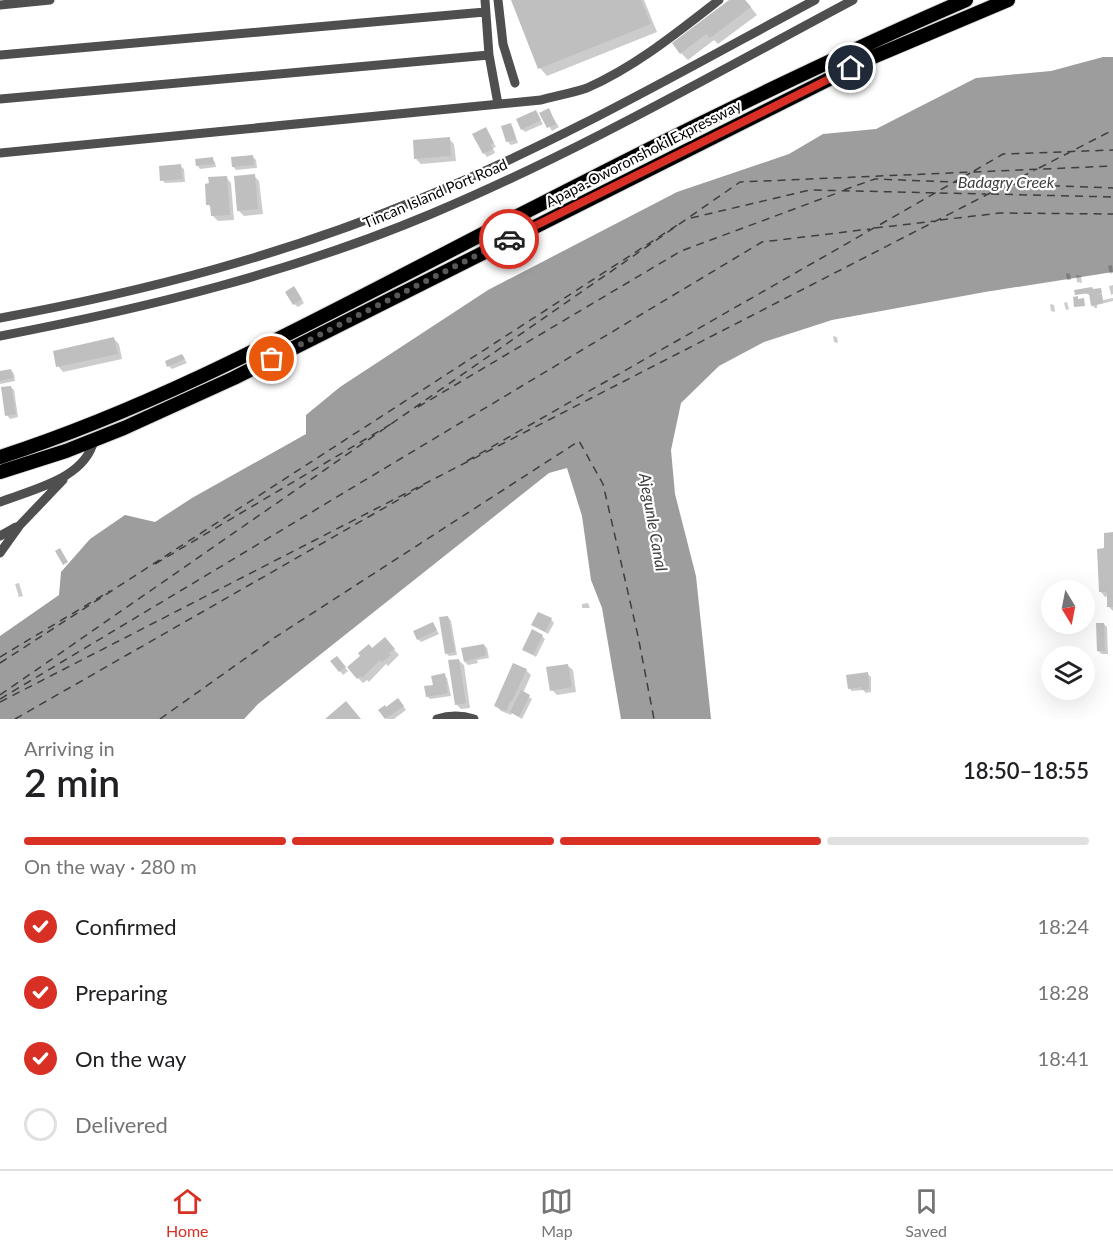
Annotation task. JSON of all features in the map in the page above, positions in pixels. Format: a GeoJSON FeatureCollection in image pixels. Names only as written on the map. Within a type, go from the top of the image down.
{"type":"FeatureCollection","features":[{"type":"Feature","properties":{"kind":"highway","name":"Apapa-Oworonshoki Expressway"},"geometry":{"type":"LineString","coordinates":[[0,457],[57,439],[220,368],[611,168],[868,43],[966,0]]}},
{"type":"Feature","properties":{"kind":"highway","name":"Apapa-Oworonshoki Expressway"},"geometry":{"type":"LineString","coordinates":[[0,472],[94,440],[234,378],[873,57],[1008,0]]}},
{"type":"Feature","properties":{"kind":"street"},"geometry":{"type":"LineString","coordinates":[[0,5],[50,0]]}},
{"type":"Feature","properties":{"kind":"street"},"geometry":{"type":"LineString","coordinates":[[484,0],[489,55],[498,104]]}},
{"type":"Feature","properties":{"kind":"street"},"geometry":{"type":"LineString","coordinates":[[498,0],[502,44],[515,83]]}},
{"type":"Feature","properties":{"kind":"street"},"geometry":{"type":"LineString","coordinates":[[0,153],[542,100],[586,88],[623,68],[668,39],[719,0]]}},
{"type":"Feature","properties":{"kind":"street","name":"Tincan Island Port Road"},"geometry":{"type":"LineString","coordinates":[[0,318],[52,309],[174,281],[287,249],[424,198],[508,160],[616,106],[815,0]]}},
{"type":"Feature","properties":{"kind":"street","name":"Tincan Island Port Road"},"geometry":{"type":"LineString","coordinates":[[0,336],[93,318],[229,284],[357,242],[431,214],[518,175],[624,122],[852,0]]}},
{"type":"Feature","properties":{"kind":"street"},"geometry":{"type":"LineString","coordinates":[[0,55],[485,12]]}},
{"type":"Feature","properties":{"kind":"street"},"geometry":{"type":"LineString","coordinates":[[0,99],[489,55]]}},
{"type":"Feature","properties":{"kind":"street"},"geometry":{"type":"LineString","coordinates":[[0,553],[42,500],[92,451],[94,440]]}},
{"type":"Feature","properties":{"kind":"street"},"geometry":{"type":"LineString","coordinates":[[0,502],[57,480],[77,468]]}},
{"type":"Feature","properties":{"kind":"street"},"geometry":{"type":"LineString","coordinates":[[0,536],[20,525]]}},
{"type":"Feature","properties":{"kind":"street"},"geometry":{"type":"LineString","coordinates":[[437,719],[448,716],[474,719]]}},
{"type":"Feature","properties":{"kind":"water","name":"Badagry Creek"},"geometry":{"type":"Polygon","coordinates":[[[1103,57],[1113,57],[1113,272],[985,292],[832,320],[764,342],[719,366],[681,403],[671,450],[675,494],[696,576],[711,719],[621,719],[602,608],[591,580],[582,516],[567,468],[549,473],[258,704],[244,719],[0,719],[0,636],[59,595],[61,572],[90,539],[125,515],[155,522],[192,498],[306,434],[306,415],[340,387],[488,290],[677,192],[789,154],[823,134],[876,129],[976,78],[1051,71],[1103,57]]]}},
{"type":"Feature","properties":{"kind":"building"},"geometry":{"type":"Polygon","coordinates":[[[511,0],[641,0],[651,24],[538,69],[511,0]]]}},
{"type":"Feature","properties":{"kind":"building"},"geometry":{"type":"Polygon","coordinates":[[[729,0],[745,0],[751,7],[710,38],[706,34],[680,54],[672,43],[729,0]]]}},
{"type":"Feature","properties":{"kind":"building"},"geometry":{"type":"Polygon","coordinates":[[[549,108],[556,124],[547,128],[539,113],[549,108]]]}},
{"type":"Feature","properties":{"kind":"building"},"geometry":{"type":"Polygon","coordinates":[[[536,110],[541,120],[521,130],[516,119],[536,110]]]}},
{"type":"Feature","properties":{"kind":"building"},"geometry":{"type":"Polygon","coordinates":[[[511,123],[516,140],[506,142],[501,126],[511,123]]]}},
{"type":"Feature","properties":{"kind":"building"},"geometry":{"type":"Polygon","coordinates":[[[486,127],[494,143],[490,145],[493,149],[483,154],[472,134],[486,127]]]}},
{"type":"Feature","properties":{"kind":"building"},"geometry":{"type":"Polygon","coordinates":[[[450,137],[451,156],[414,159],[413,140],[450,137]]]}},
{"type":"Feature","properties":{"kind":"building"},"geometry":{"type":"Polygon","coordinates":[[[253,155],[254,165],[232,167],[231,157],[253,155]]]}},
{"type":"Feature","properties":{"kind":"building"},"geometry":{"type":"Polygon","coordinates":[[[213,157],[214,164],[196,166],[195,159],[213,157]]]}},
{"type":"Feature","properties":{"kind":"building"},"geometry":{"type":"Polygon","coordinates":[[[181,164],[182,179],[160,181],[159,166],[181,164]]]}},
{"type":"Feature","properties":{"kind":"building"},"geometry":{"type":"Polygon","coordinates":[[[255,174],[258,209],[237,211],[234,176],[255,174]]]}},
{"type":"Feature","properties":{"kind":"building"},"geometry":{"type":"Polygon","coordinates":[[[227,176],[230,215],[211,216],[210,205],[206,205],[205,184],[209,183],[208,177],[227,176]]]}},
{"type":"Feature","properties":{"kind":"building"},"geometry":{"type":"Polygon","coordinates":[[[294,286],[302,299],[293,305],[285,292],[294,286]]]}},
{"type":"Feature","properties":{"kind":"building"},"geometry":{"type":"Polygon","coordinates":[[[1092,287],[1093,289],[1101,288],[1102,293],[1094,296],[1102,294],[1103,303],[1091,306],[1089,293],[1075,295],[1074,290],[1092,287]]]}},
{"type":"Feature","properties":{"kind":"building"},"geometry":{"type":"Polygon","coordinates":[[[1078,296],[1078,299],[1084,298],[1085,306],[1074,307],[1073,297],[1078,296]]]}},
{"type":"Feature","properties":{"kind":"building"},"geometry":{"type":"Polygon","coordinates":[[[114,337],[118,354],[56,367],[53,351],[114,337]]]}},
{"type":"Feature","properties":{"kind":"building"},"geometry":{"type":"Polygon","coordinates":[[[182,354],[185,359],[167,367],[165,361],[182,354]]]}},
{"type":"Feature","properties":{"kind":"building"},"geometry":{"type":"Polygon","coordinates":[[[11,369],[13,378],[0,381],[0,371],[11,369]]]}},
{"type":"Feature","properties":{"kind":"building"},"geometry":{"type":"Polygon","coordinates":[[[11,386],[16,414],[5,416],[1,387],[11,386]]]}},
{"type":"Feature","properties":{"kind":"building"},"geometry":{"type":"Polygon","coordinates":[[[1113,532],[1113,607],[1107,607],[1107,592],[1099,592],[1097,549],[1104,548],[1104,533],[1113,532]]]}},
{"type":"Feature","properties":{"kind":"building"},"geometry":{"type":"Polygon","coordinates":[[[60,548],[68,562],[63,565],[55,551],[60,548]]]}},
{"type":"Feature","properties":{"kind":"building"},"geometry":{"type":"Polygon","coordinates":[[[538,612],[552,618],[545,632],[531,625],[538,612]]]}},
{"type":"Feature","properties":{"kind":"building"},"geometry":{"type":"Polygon","coordinates":[[[448,616],[455,652],[445,654],[439,617],[448,616]]]}},
{"type":"Feature","properties":{"kind":"building"},"geometry":{"type":"Polygon","coordinates":[[[433,622],[437,630],[417,640],[413,631],[433,622]]]}},
{"type":"Feature","properties":{"kind":"building"},"geometry":{"type":"Polygon","coordinates":[[[1096,623],[1104,623],[1105,651],[1097,651],[1096,623]]]}},
{"type":"Feature","properties":{"kind":"building"},"geometry":{"type":"Polygon","coordinates":[[[532,629],[543,635],[533,655],[522,650],[532,629]]]}},
{"type":"Feature","properties":{"kind":"building"},"geometry":{"type":"Polygon","coordinates":[[[385,637],[395,649],[389,653],[391,655],[382,662],[380,660],[362,678],[361,676],[357,679],[347,667],[369,644],[372,648],[385,637]]]}},
{"type":"Feature","properties":{"kind":"building"},"geometry":{"type":"Polygon","coordinates":[[[484,644],[486,655],[464,662],[461,648],[484,644]]]}},
{"type":"Feature","properties":{"kind":"building"},"geometry":{"type":"Polygon","coordinates":[[[337,656],[346,667],[339,672],[330,661],[337,656]]]}},
{"type":"Feature","properties":{"kind":"building"},"geometry":{"type":"Polygon","coordinates":[[[459,659],[466,703],[455,705],[448,660],[459,659]]]}},
{"type":"Feature","properties":{"kind":"building"},"geometry":{"type":"Polygon","coordinates":[[[513,663],[527,669],[506,711],[494,706],[513,663]]]}},
{"type":"Feature","properties":{"kind":"building"},"geometry":{"type":"Polygon","coordinates":[[[568,664],[572,687],[550,691],[546,667],[568,664]]]}},
{"type":"Feature","properties":{"kind":"building"},"geometry":{"type":"Polygon","coordinates":[[[868,672],[869,689],[862,690],[861,687],[848,689],[846,675],[868,672]]]}},
{"type":"Feature","properties":{"kind":"building"},"geometry":{"type":"Polygon","coordinates":[[[445,673],[448,693],[426,697],[424,686],[433,685],[431,676],[445,673]]]}},
{"type":"Feature","properties":{"kind":"building"},"geometry":{"type":"Polygon","coordinates":[[[521,690],[530,695],[519,717],[510,712],[521,690]]]}},
{"type":"Feature","properties":{"kind":"building"},"geometry":{"type":"Polygon","coordinates":[[[398,698],[404,706],[385,719],[378,710],[398,698]]]}},
{"type":"Feature","properties":{"kind":"building"},"geometry":{"type":"Polygon","coordinates":[[[346,701],[361,719],[325,719],[346,701]]]}},
{"type":"Feature","properties":{"kind":"ferry route"},"geometry":{"type":"LineString","coordinates":[[1039,168],[1113,130]]}},
{"type":"Feature","properties":{"kind":"ferry route"},"geometry":{"type":"LineString","coordinates":[[974,171],[1003,154],[1113,150]]}},
{"type":"Feature","properties":{"kind":"ferry route"},"geometry":{"type":"LineString","coordinates":[[0,695],[740,182],[1113,166]]}},
{"type":"Feature","properties":{"kind":"ferry route"},"geometry":{"type":"LineString","coordinates":[[0,702],[1035,170]]}},
{"type":"Feature","properties":{"kind":"ferry route"},"geometry":{"type":"LineString","coordinates":[[467,461],[970,173]]}},
{"type":"Feature","properties":{"kind":"ferry route"},"geometry":{"type":"LineString","coordinates":[[844,190],[875,179],[1113,188]]}},
{"type":"Feature","properties":{"kind":"ferry route"},"geometry":{"type":"LineString","coordinates":[[691,218],[810,190],[986,194]]}},
{"type":"Feature","properties":{"kind":"ferry route"},"geometry":{"type":"LineString","coordinates":[[418,407],[681,251],[840,192]]}},
{"type":"Feature","properties":{"kind":"ferry route"},"geometry":{"type":"LineString","coordinates":[[991,194],[1113,197]]}},
{"type":"Feature","properties":{"kind":"ferry route"},"geometry":{"type":"LineString","coordinates":[[940,220],[1000,213],[1113,214]]}},
{"type":"Feature","properties":{"kind":"ferry route"},"geometry":{"type":"LineString","coordinates":[[875,228],[936,221]]}},
{"type":"Feature","properties":{"kind":"ferry route"},"geometry":{"type":"LineString","coordinates":[[0,663],[679,224]]}},
{"type":"Feature","properties":{"kind":"ferry route"},"geometry":{"type":"LineString","coordinates":[[0,699],[762,242],[870,229]]}},
{"type":"Feature","properties":{"kind":"ferry route"},"geometry":{"type":"LineString","coordinates":[[155,564],[391,424]]}},
{"type":"Feature","properties":{"kind":"ferry route"},"geometry":{"type":"LineString","coordinates":[[160,719],[274,638],[579,441],[603,484],[638,636],[654,719]]}},
{"type":"Feature","properties":{"kind":"ferry route"},"geometry":{"type":"LineString","coordinates":[[15,719],[426,484]]}},
{"type":"Feature","properties":{"kind":"ferry route"},"geometry":{"type":"LineString","coordinates":[[0,657],[110,591]]}},
{"type":"Feature","properties":{"kind":"way so far"},"geometry":{"type":"LineString","coordinates":[[272,359],[509,239]]}},
{"type":"Feature","properties":{"kind":"route"},"geometry":{"type":"LineString","coordinates":[[509,239],[851,68]]}},
{"type":"Feature","properties":{"kind":"water label","name":"Ajegunle Canal"},"geometry":{"type":"Point","coordinates":[654,522]}}]}
